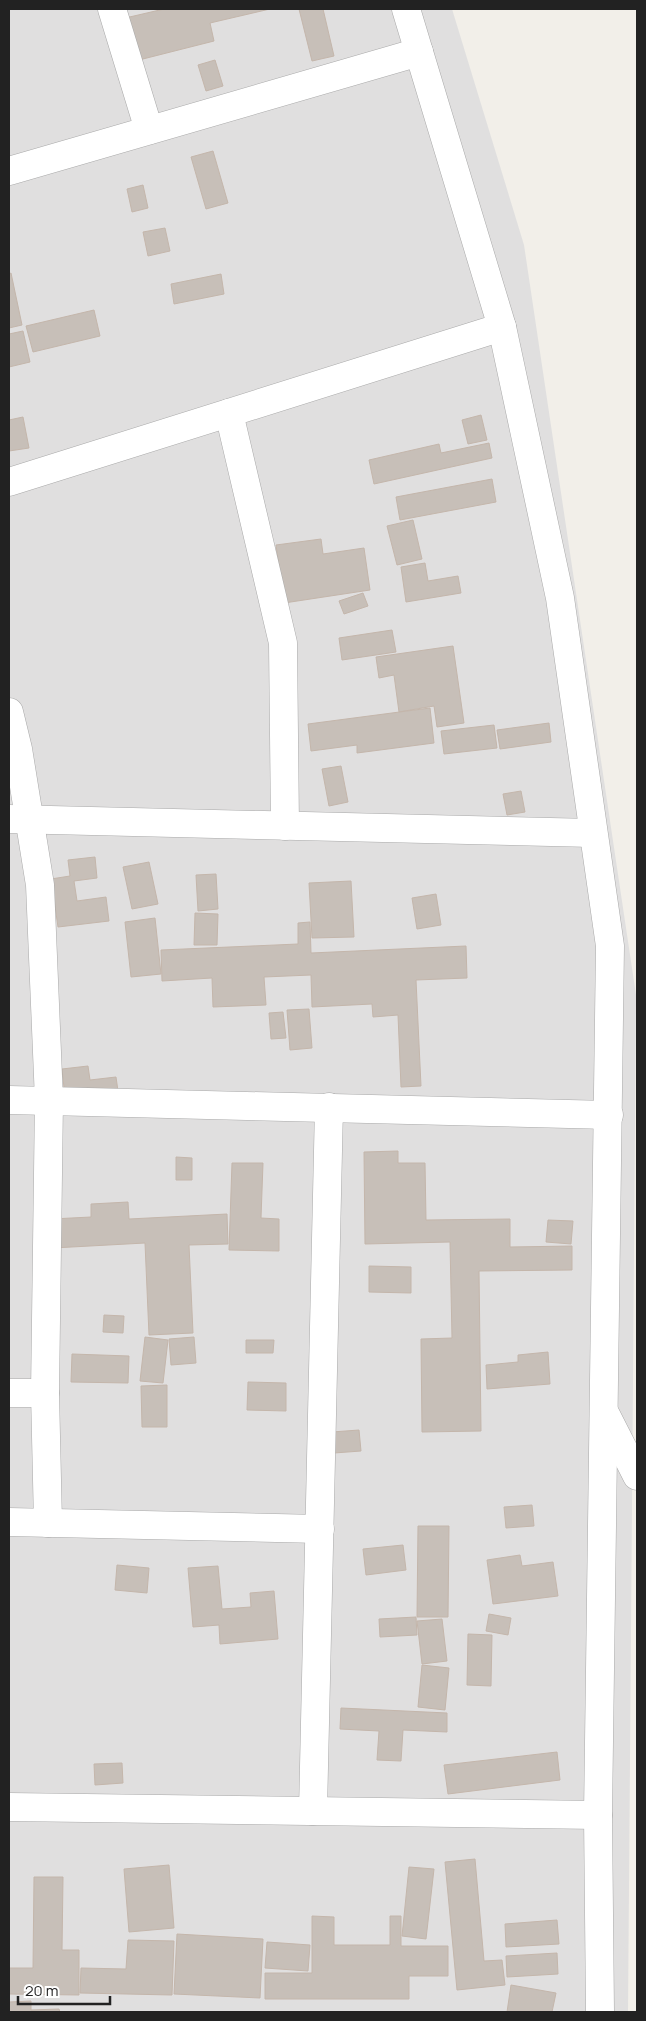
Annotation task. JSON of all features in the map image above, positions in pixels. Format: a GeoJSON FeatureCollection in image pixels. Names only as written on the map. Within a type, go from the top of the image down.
{"type":"FeatureCollection","features":[{"type":"Feature","properties":{"kind":"street"},"geometry":{"type":"LineString","coordinates":[[112,9],[149,130]]}},
{"type":"Feature","properties":{"kind":"street"},"geometry":{"type":"LineString","coordinates":[[406,9],[502,327],[560,598],[610,946],[598,1815],[600,2012]]}},
{"type":"Feature","properties":{"kind":"street"},"geometry":{"type":"LineString","coordinates":[[9,171],[419,52]]}},
{"type":"Feature","properties":{"kind":"street"},"geometry":{"type":"LineString","coordinates":[[9,482],[502,327]]}},
{"type":"Feature","properties":{"kind":"street"},"geometry":{"type":"LineString","coordinates":[[229,413],[283,643],[285,826]]}},
{"type":"Feature","properties":{"kind":"street"},"geometry":{"type":"LineString","coordinates":[[9,712],[18,749],[19,819],[40,885],[49,1100],[45,1393],[48,1523]]}},
{"type":"Feature","properties":{"kind":"street"},"geometry":{"type":"LineString","coordinates":[[19,819],[593,833]]}},
{"type":"Feature","properties":{"kind":"street"},"geometry":{"type":"LineString","coordinates":[[9,1100],[609,1115]]}},
{"type":"Feature","properties":{"kind":"street"},"geometry":{"type":"LineString","coordinates":[[313,1811],[329,1107]]}},
{"type":"Feature","properties":{"kind":"street"},"geometry":{"type":"LineString","coordinates":[[9,1393],[45,1393]]}},
{"type":"Feature","properties":{"kind":"street"},"geometry":{"type":"LineString","coordinates":[[604,1411],[637,1476]]}},
{"type":"Feature","properties":{"kind":"street"},"geometry":{"type":"LineString","coordinates":[[9,1522],[320,1530]]}},
{"type":"Feature","properties":{"kind":"street"},"geometry":{"type":"LineString","coordinates":[[9,1807],[598,1815]]}},
{"type":"Feature","properties":{"kind":"shaded area"},"geometry":{"type":"Polygon","coordinates":[[[9,9],[452,9],[524,245],[636,995],[628,2012],[9,2012],[9,9]]]}},
{"type":"Feature","properties":{"kind":"building"},"geometry":{"type":"Polygon","coordinates":[[[164,9],[270,9],[210,23],[214,41],[131,62],[121,19],[164,9]]]}},
{"type":"Feature","properties":{"kind":"building"},"geometry":{"type":"Polygon","coordinates":[[[299,9],[323,9],[334,56],[312,61],[299,9]]]}},
{"type":"Feature","properties":{"kind":"building"},"geometry":{"type":"Polygon","coordinates":[[[215,60],[223,86],[206,91],[198,65],[215,60]]]}},
{"type":"Feature","properties":{"kind":"building"},"geometry":{"type":"Polygon","coordinates":[[[213,151],[228,203],[206,209],[191,157],[213,151]]]}},
{"type":"Feature","properties":{"kind":"building"},"geometry":{"type":"Polygon","coordinates":[[[143,185],[148,208],[132,212],[127,189],[143,185]]]}},
{"type":"Feature","properties":{"kind":"building"},"geometry":{"type":"Polygon","coordinates":[[[165,228],[170,251],[148,256],[143,232],[165,228]]]}},
{"type":"Feature","properties":{"kind":"building"},"geometry":{"type":"Polygon","coordinates":[[[11,273],[22,325],[9,328],[9,274],[11,273]]]}},
{"type":"Feature","properties":{"kind":"building"},"geometry":{"type":"Polygon","coordinates":[[[221,274],[224,294],[174,304],[171,284],[221,274]]]}},
{"type":"Feature","properties":{"kind":"building"},"geometry":{"type":"Polygon","coordinates":[[[94,310],[100,336],[33,352],[26,326],[94,310]]]}},
{"type":"Feature","properties":{"kind":"building"},"geometry":{"type":"Polygon","coordinates":[[[23,331],[30,362],[9,367],[9,334],[23,331]]]}},
{"type":"Feature","properties":{"kind":"building"},"geometry":{"type":"Polygon","coordinates":[[[481,415],[487,440],[468,444],[462,420],[481,415]]]}},
{"type":"Feature","properties":{"kind":"building"},"geometry":{"type":"Polygon","coordinates":[[[23,417],[29,448],[9,451],[9,420],[23,417]]]}},
{"type":"Feature","properties":{"kind":"building"},"geometry":{"type":"Polygon","coordinates":[[[489,443],[492,458],[374,484],[369,460],[439,444],[441,453],[489,443]]]}},
{"type":"Feature","properties":{"kind":"building"},"geometry":{"type":"Polygon","coordinates":[[[492,479],[496,502],[400,520],[396,497],[492,479]]]}},
{"type":"Feature","properties":{"kind":"building"},"geometry":{"type":"Polygon","coordinates":[[[413,520],[422,559],[397,565],[387,526],[413,520]]]}},
{"type":"Feature","properties":{"kind":"building"},"geometry":{"type":"Polygon","coordinates":[[[321,539],[323,554],[364,548],[370,590],[284,603],[276,545],[321,539]]]}},
{"type":"Feature","properties":{"kind":"building"},"geometry":{"type":"Polygon","coordinates":[[[425,563],[428,581],[458,576],[461,593],[406,602],[401,567],[425,563]]]}},
{"type":"Feature","properties":{"kind":"building"},"geometry":{"type":"Polygon","coordinates":[[[363,593],[368,606],[344,614],[339,601],[363,593]]]}},
{"type":"Feature","properties":{"kind":"building"},"geometry":{"type":"Polygon","coordinates":[[[392,630],[396,652],[342,660],[339,638],[392,630]]]}},
{"type":"Feature","properties":{"kind":"building"},"geometry":{"type":"Polygon","coordinates":[[[453,646],[464,723],[437,727],[434,706],[399,712],[394,675],[379,678],[376,657],[453,646]]]}},
{"type":"Feature","properties":{"kind":"building"},"geometry":{"type":"Polygon","coordinates":[[[430,708],[434,743],[357,753],[357,745],[311,751],[308,724],[430,708]]]}},
{"type":"Feature","properties":{"kind":"building"},"geometry":{"type":"Polygon","coordinates":[[[549,723],[551,742],[500,749],[497,730],[549,723]]]}},
{"type":"Feature","properties":{"kind":"building"},"geometry":{"type":"Polygon","coordinates":[[[494,725],[497,748],[444,754],[441,731],[494,725]]]}},
{"type":"Feature","properties":{"kind":"building"},"geometry":{"type":"Polygon","coordinates":[[[341,766],[348,802],[329,806],[322,769],[341,766]]]}},
{"type":"Feature","properties":{"kind":"building"},"geometry":{"type":"Polygon","coordinates":[[[521,791],[525,812],[507,815],[503,794],[521,791]]]}},
{"type":"Feature","properties":{"kind":"building"},"geometry":{"type":"Polygon","coordinates":[[[95,857],[97,878],[74,881],[77,901],[106,897],[109,921],[58,927],[51,879],[70,876],[68,860],[95,857]]]}},
{"type":"Feature","properties":{"kind":"building"},"geometry":{"type":"Polygon","coordinates":[[[149,862],[158,904],[132,909],[123,867],[149,862]]]}},
{"type":"Feature","properties":{"kind":"building"},"geometry":{"type":"Polygon","coordinates":[[[216,874],[218,909],[198,911],[196,875],[216,874]]]}},
{"type":"Feature","properties":{"kind":"building"},"geometry":{"type":"Polygon","coordinates":[[[351,881],[354,937],[312,938],[309,883],[351,881]]]}},
{"type":"Feature","properties":{"kind":"building"},"geometry":{"type":"Polygon","coordinates":[[[436,894],[441,925],[417,929],[412,898],[436,894]]]}},
{"type":"Feature","properties":{"kind":"building"},"geometry":{"type":"Polygon","coordinates":[[[195,913],[218,914],[217,945],[194,945],[195,913]]]}},
{"type":"Feature","properties":{"kind":"building"},"geometry":{"type":"Polygon","coordinates":[[[155,918],[161,974],[131,977],[125,922],[155,918]]]}},
{"type":"Feature","properties":{"kind":"building"},"geometry":{"type":"Polygon","coordinates":[[[310,922],[311,953],[466,946],[467,978],[416,980],[421,1086],[401,1087],[398,1015],[373,1017],[372,1004],[312,1007],[311,975],[264,977],[266,1005],[213,1007],[212,978],[162,981],[161,950],[298,944],[298,923],[310,922]]]}},
{"type":"Feature","properties":{"kind":"building"},"geometry":{"type":"Polygon","coordinates":[[[309,1009],[312,1048],[290,1050],[287,1010],[309,1009]]]}},
{"type":"Feature","properties":{"kind":"building"},"geometry":{"type":"Polygon","coordinates":[[[283,1012],[286,1038],[271,1039],[269,1013],[283,1012]]]}},
{"type":"Feature","properties":{"kind":"building"},"geometry":{"type":"Polygon","coordinates":[[[88,1066],[90,1080],[116,1077],[118,1091],[65,1097],[62,1069],[88,1066]]]}},
{"type":"Feature","properties":{"kind":"building"},"geometry":{"type":"Polygon","coordinates":[[[398,1151],[398,1163],[425,1163],[426,1220],[510,1219],[510,1247],[572,1246],[572,1270],[479,1271],[481,1431],[422,1432],[421,1339],[452,1338],[450,1242],[365,1244],[364,1152],[398,1151]]]}},
{"type":"Feature","properties":{"kind":"building"},"geometry":{"type":"Polygon","coordinates":[[[176,1157],[192,1158],[192,1180],[176,1180],[176,1157]]]}},
{"type":"Feature","properties":{"kind":"building"},"geometry":{"type":"Polygon","coordinates":[[[232,1163],[263,1163],[261,1218],[279,1219],[279,1251],[229,1250],[232,1163]]]}},
{"type":"Feature","properties":{"kind":"building"},"geometry":{"type":"Polygon","coordinates":[[[128,1202],[129,1219],[227,1214],[228,1244],[189,1245],[193,1333],[149,1335],[145,1243],[53,1248],[52,1219],[91,1217],[91,1204],[128,1202]]]}},
{"type":"Feature","properties":{"kind":"building"},"geometry":{"type":"Polygon","coordinates":[[[548,1220],[573,1221],[571,1244],[546,1242],[548,1220]]]}},
{"type":"Feature","properties":{"kind":"building"},"geometry":{"type":"Polygon","coordinates":[[[369,1266],[411,1267],[411,1293],[369,1292],[369,1266]]]}},
{"type":"Feature","properties":{"kind":"building"},"geometry":{"type":"Polygon","coordinates":[[[104,1315],[124,1316],[123,1333],[103,1332],[104,1315]]]}},
{"type":"Feature","properties":{"kind":"building"},"geometry":{"type":"Polygon","coordinates":[[[145,1337],[168,1340],[163,1383],[140,1381],[145,1337]]]}},
{"type":"Feature","properties":{"kind":"building"},"geometry":{"type":"Polygon","coordinates":[[[194,1337],[196,1363],[171,1365],[169,1339],[194,1337]]]}},
{"type":"Feature","properties":{"kind":"building"},"geometry":{"type":"Polygon","coordinates":[[[246,1340],[274,1340],[273,1353],[246,1353],[246,1340]]]}},
{"type":"Feature","properties":{"kind":"building"},"geometry":{"type":"Polygon","coordinates":[[[548,1352],[550,1384],[487,1389],[486,1365],[518,1362],[518,1355],[548,1352]]]}},
{"type":"Feature","properties":{"kind":"building"},"geometry":{"type":"Polygon","coordinates":[[[72,1354],[129,1356],[128,1383],[71,1382],[72,1354]]]}},
{"type":"Feature","properties":{"kind":"building"},"geometry":{"type":"Polygon","coordinates":[[[248,1382],[286,1383],[286,1411],[247,1410],[248,1382]]]}},
{"type":"Feature","properties":{"kind":"building"},"geometry":{"type":"Polygon","coordinates":[[[167,1385],[167,1427],[142,1427],[141,1386],[167,1385]]]}},
{"type":"Feature","properties":{"kind":"building"},"geometry":{"type":"Polygon","coordinates":[[[359,1430],[361,1451],[334,1453],[332,1432],[359,1430]]]}},
{"type":"Feature","properties":{"kind":"building"},"geometry":{"type":"Polygon","coordinates":[[[532,1505],[534,1526],[506,1528],[504,1507],[532,1505]]]}},
{"type":"Feature","properties":{"kind":"building"},"geometry":{"type":"Polygon","coordinates":[[[418,1526],[449,1526],[448,1617],[417,1617],[418,1526]]]}},
{"type":"Feature","properties":{"kind":"building"},"geometry":{"type":"Polygon","coordinates":[[[403,1545],[406,1570],[366,1575],[363,1549],[403,1545]]]}},
{"type":"Feature","properties":{"kind":"building"},"geometry":{"type":"Polygon","coordinates":[[[520,1555],[522,1566],[553,1562],[558,1596],[493,1604],[487,1560],[520,1555]]]}},
{"type":"Feature","properties":{"kind":"building"},"geometry":{"type":"Polygon","coordinates":[[[117,1565],[149,1568],[147,1593],[115,1590],[117,1565]]]}},
{"type":"Feature","properties":{"kind":"building"},"geometry":{"type":"Polygon","coordinates":[[[218,1566],[222,1609],[251,1607],[250,1593],[274,1591],[278,1639],[220,1644],[219,1625],[193,1627],[188,1568],[218,1566]]]}},
{"type":"Feature","properties":{"kind":"building"},"geometry":{"type":"Polygon","coordinates":[[[489,1614],[511,1618],[508,1635],[486,1631],[489,1614]]]}},
{"type":"Feature","properties":{"kind":"building"},"geometry":{"type":"Polygon","coordinates":[[[416,1617],[417,1635],[380,1637],[379,1619],[416,1617]]]}},
{"type":"Feature","properties":{"kind":"building"},"geometry":{"type":"Polygon","coordinates":[[[442,1619],[447,1661],[422,1664],[417,1621],[442,1619]]]}},
{"type":"Feature","properties":{"kind":"building"},"geometry":{"type":"Polygon","coordinates":[[[468,1634],[492,1635],[491,1686],[467,1685],[468,1634]]]}},
{"type":"Feature","properties":{"kind":"building"},"geometry":{"type":"Polygon","coordinates":[[[422,1665],[449,1668],[445,1710],[418,1707],[422,1665]]]}},
{"type":"Feature","properties":{"kind":"building"},"geometry":{"type":"Polygon","coordinates":[[[341,1708],[447,1713],[447,1732],[403,1730],[401,1761],[377,1760],[379,1731],[340,1729],[341,1708]]]}},
{"type":"Feature","properties":{"kind":"building"},"geometry":{"type":"Polygon","coordinates":[[[557,1752],[560,1780],[448,1794],[444,1765],[557,1752]]]}},
{"type":"Feature","properties":{"kind":"building"},"geometry":{"type":"Polygon","coordinates":[[[122,1763],[123,1783],[95,1785],[94,1764],[122,1763]]]}},
{"type":"Feature","properties":{"kind":"building"},"geometry":{"type":"Polygon","coordinates":[[[475,1859],[484,1961],[502,1960],[505,1985],[457,1990],[445,1862],[475,1859]]]}},
{"type":"Feature","properties":{"kind":"building"},"geometry":{"type":"Polygon","coordinates":[[[169,1865],[174,1928],[129,1932],[124,1869],[169,1865]]]}},
{"type":"Feature","properties":{"kind":"building"},"geometry":{"type":"Polygon","coordinates":[[[409,1867],[434,1869],[426,1939],[402,1936],[409,1867]]]}},
{"type":"Feature","properties":{"kind":"building"},"geometry":{"type":"Polygon","coordinates":[[[34,1877],[63,1877],[62,1950],[79,1950],[79,1995],[9,1994],[9,1968],[33,1968],[34,1877]]]}},
{"type":"Feature","properties":{"kind":"building"},"geometry":{"type":"Polygon","coordinates":[[[312,1916],[334,1917],[334,1945],[390,1945],[390,1916],[401,1916],[401,1946],[448,1946],[448,1976],[409,1976],[409,1999],[265,1999],[265,1973],[312,1973],[312,1916]]]}},
{"type":"Feature","properties":{"kind":"building"},"geometry":{"type":"Polygon","coordinates":[[[557,1920],[559,1944],[506,1947],[505,1924],[557,1920]]]}},
{"type":"Feature","properties":{"kind":"building"},"geometry":{"type":"Polygon","coordinates":[[[177,1934],[263,1939],[260,1998],[174,1994],[177,1934]]]}},
{"type":"Feature","properties":{"kind":"building"},"geometry":{"type":"Polygon","coordinates":[[[128,1940],[174,1941],[172,1995],[80,1993],[81,1968],[126,1969],[128,1940]]]}},
{"type":"Feature","properties":{"kind":"building"},"geometry":{"type":"Polygon","coordinates":[[[267,1942],[310,1945],[308,1971],[265,1968],[267,1942]]]}},
{"type":"Feature","properties":{"kind":"building"},"geometry":{"type":"Polygon","coordinates":[[[557,1953],[558,1974],[507,1977],[506,1956],[557,1953]]]}},
{"type":"Feature","properties":{"kind":"building"},"geometry":{"type":"Polygon","coordinates":[[[511,1985],[556,1993],[552,2012],[507,2012],[511,1985]]]}},
{"type":"Feature","properties":{"kind":"building"},"geometry":{"type":"Polygon","coordinates":[[[31,2001],[31,2010],[59,2009],[60,2012],[9,2012],[9,2002],[31,2001]]]}}]}
